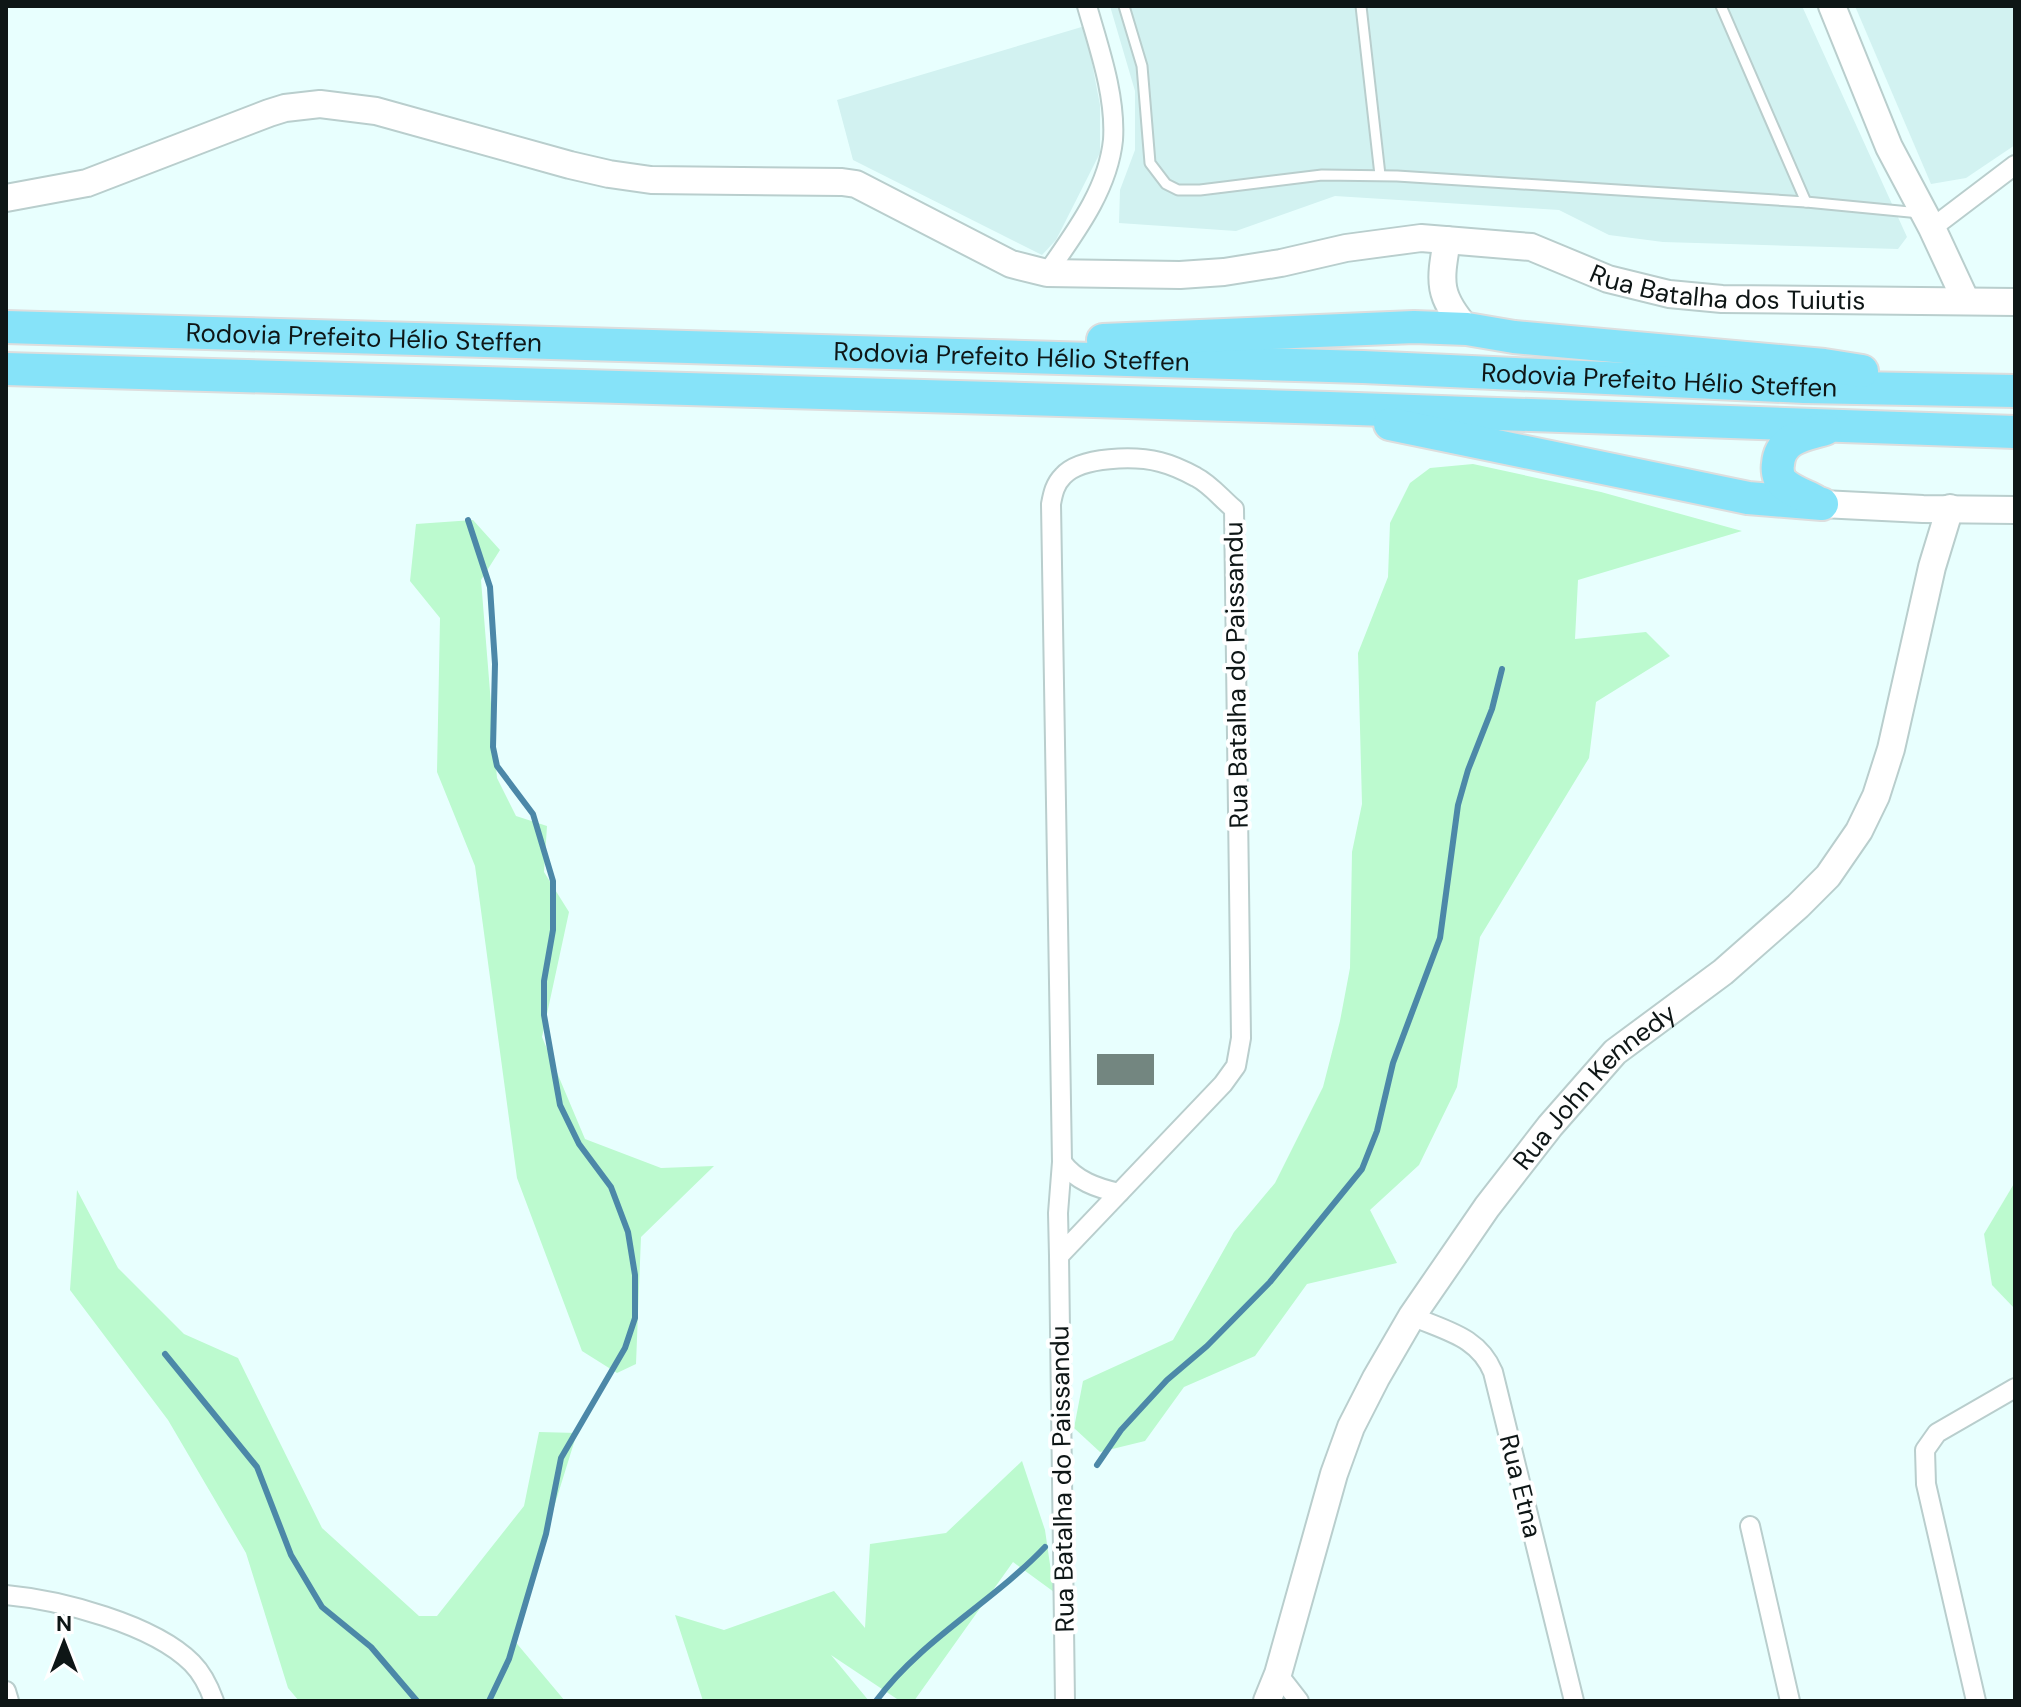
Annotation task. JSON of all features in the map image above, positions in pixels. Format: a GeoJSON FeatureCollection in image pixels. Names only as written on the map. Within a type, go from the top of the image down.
{"type":"FeatureCollection","features":[{"type":"Feature","properties":{"kind":"highway","name":"Rodovia Prefeito Hélio Steffen"},"geometry":{"type":"LineString","coordinates":[[6,327],[430,337],[1363,367],[1804,387],[2015,391]]}},
{"type":"Feature","properties":{"kind":"highway"},"geometry":{"type":"LineString","coordinates":[[742,349],[1162,338],[1414,327],[1467,329],[1514,337],[1824,365],[1975,390]]}},
{"type":"Feature","properties":{"kind":"highway","name":"Rodovia Prefeito Hélio Steffen"},"geometry":{"type":"LineString","coordinates":[[6,369],[1329,408],[2015,432]]}},
{"type":"Feature","properties":{"kind":"highway"},"geometry":{"type":"LineString","coordinates":[[1329,408],[1408,429],[1733,495],[1822,504]]}},
{"type":"Feature","properties":{"kind":"highway"},"geometry":{"type":"LineString","coordinates":[[1822,504],[1782,482],[1778,461],[1787,443],[1836,426]]}},
{"type":"Feature","properties":{"kind":"street"},"geometry":{"type":"LineString","coordinates":[[1047,273],[1083,222],[1106,170],[1113,140],[1104,68],[1087,6]]}},
{"type":"Feature","properties":{"kind":"street"},"geometry":{"type":"LineString","coordinates":[[1832,6],[1889,147],[1966,301]]}},
{"type":"Feature","properties":{"kind":"street","name":"Rua Batalha dos Tuiutis"},"geometry":{"type":"LineString","coordinates":[[6,198],[87,183],[269,113],[320,104],[376,111],[609,174],[664,181],[856,184],[1011,264],[1047,273],[1180,275],[1224,272],[1346,248],[1421,238],[1531,247],[1608,279],[1669,294],[1722,299],[2015,302]]}},
{"type":"Feature","properties":{"kind":"street"},"geometry":{"type":"LineString","coordinates":[[1928,220],[2014,167]]}},
{"type":"Feature","properties":{"kind":"street"},"geometry":{"type":"LineString","coordinates":[[1414,327],[1441,288],[1447,240]]}},
{"type":"Feature","properties":{"kind":"street"},"geometry":{"type":"LineString","coordinates":[[1441,288],[1467,329]]}},
{"type":"Feature","properties":{"kind":"street","name":"Rua Batalha do Paissandu"},"geometry":{"type":"LineString","coordinates":[[1059,1256],[1223,1084],[1236,1066],[1241,1038],[1234,509],[1199,478],[1162,462],[1127,458],[1074,467],[1064,474],[1054,488],[1051,504],[1062,1162],[1058,1213],[1065,1701]]}},
{"type":"Feature","properties":{"kind":"street"},"geometry":{"type":"LineString","coordinates":[[1822,504],[2015,510]]}},
{"type":"Feature","properties":{"kind":"street","name":"Rua John Kennedy"},"geometry":{"type":"LineString","coordinates":[[1267,1701],[1278,1674],[1334,1474],[1351,1427],[1412,1316],[1487,1207],[1615,1052],[1723,972],[1798,906],[1828,876],[1859,831],[1876,796],[1891,749],[1932,567],[1950,508]]}},
{"type":"Feature","properties":{"kind":"street"},"geometry":{"type":"LineString","coordinates":[[1062,1162],[1070,1172],[1087,1183],[1119,1193]]}},
{"type":"Feature","properties":{"kind":"street","name":"Rua Etna"},"geometry":{"type":"LineString","coordinates":[[1412,1316],[1469,1340],[1486,1356],[1493,1372],[1574,1701]]}},
{"type":"Feature","properties":{"kind":"street"},"geometry":{"type":"LineString","coordinates":[[1976,1701],[1926,1484],[1925,1450],[1937,1433],[2015,1388]]}},
{"type":"Feature","properties":{"kind":"street"},"geometry":{"type":"LineString","coordinates":[[1750,1526],[1790,1701]]}},
{"type":"Feature","properties":{"kind":"street"},"geometry":{"type":"LineString","coordinates":[[6,1595],[35,1598],[137,1628],[169,1645],[193,1664],[208,1683],[214,1701]]}},
{"type":"Feature","properties":{"kind":"street"},"geometry":{"type":"LineString","coordinates":[[1278,1674],[1299,1701]]}},
{"type":"Feature","properties":{"kind":"street"},"geometry":{"type":"LineString","coordinates":[[6,1691],[9,1701]]}},
{"type":"Feature","properties":{"kind":"lane"},"geometry":{"type":"LineString","coordinates":[[1124,6],[1142,66],[1150,163],[1166,184],[1178,190],[1322,175],[1380,175],[1806,202],[1928,220]]}},
{"type":"Feature","properties":{"kind":"lane"},"geometry":{"type":"LineString","coordinates":[[1361,6],[1380,175]]}},
{"type":"Feature","properties":{"kind":"lane"},"geometry":{"type":"LineString","coordinates":[[1721,6],[1806,202]]}},
{"type":"Feature","properties":{"kind":"shaded area"},"geometry":{"type":"Polygon","coordinates":[[[1110,6],[1802,6],[1907,237],[1898,249],[1663,242],[1609,235],[1559,210],[1335,196],[1236,231],[1119,223],[1120,190],[1135,150],[1135,91],[1110,6]]]}},
{"type":"Feature","properties":{"kind":"shaded area"},"geometry":{"type":"Polygon","coordinates":[[[1855,6],[2015,6],[2015,145],[1966,178],[1931,184],[1855,6]]]}},
{"type":"Feature","properties":{"kind":"shaded area"},"geometry":{"type":"Polygon","coordinates":[[[1085,26],[1100,105],[1100,153],[1056,240],[1042,255],[853,160],[837,100],[1085,26]]]}},
{"type":"Feature","properties":{"kind":"green space"},"geometry":{"type":"Polygon","coordinates":[[[1473,464],[1601,492],[1742,531],[1578,580],[1575,639],[1646,632],[1670,656],[1596,702],[1589,758],[1480,937],[1457,1087],[1419,1165],[1370,1210],[1397,1263],[1307,1284],[1255,1356],[1184,1387],[1145,1441],[1100,1452],[1074,1428],[1083,1381],[1173,1340],[1234,1232],[1275,1183],[1323,1087],[1350,968],[1352,852],[1362,804],[1358,653],[1388,577],[1390,523],[1410,483],[1430,468],[1473,464]]]}},
{"type":"Feature","properties":{"kind":"green space"},"geometry":{"type":"Polygon","coordinates":[[[473,520],[500,550],[481,580],[497,778],[516,816],[547,826],[544,872],[569,912],[542,1037],[585,1139],[661,1168],[714,1166],[641,1237],[636,1364],[617,1373],[582,1351],[517,1178],[475,866],[437,772],[440,618],[410,581],[416,524],[473,520]]]}},
{"type":"Feature","properties":{"kind":"green space"},"geometry":{"type":"Polygon","coordinates":[[[2015,1182],[2015,1309],[1992,1285],[1984,1234],[2015,1182]]]}},
{"type":"Feature","properties":{"kind":"green space"},"geometry":{"type":"Polygon","coordinates":[[[77,1190],[118,1268],[184,1334],[238,1358],[322,1528],[419,1616],[437,1616],[524,1506],[539,1432],[577,1433],[513,1639],[565,1701],[299,1701],[288,1688],[246,1553],[168,1420],[70,1290],[77,1190]]]}},
{"type":"Feature","properties":{"kind":"green space"},"geometry":{"type":"Polygon","coordinates":[[[1022,1461],[1045,1530],[1054,1592],[1013,1562],[914,1701],[900,1701],[831,1655],[869,1701],[703,1701],[675,1615],[724,1630],[834,1591],[865,1628],[870,1544],[946,1533],[1022,1461]]]}},
{"type":"Feature","properties":{"kind":"building"},"geometry":{"type":"Polygon","coordinates":[[[1097,1054],[1154,1054],[1154,1085],[1097,1085],[1097,1054]]]}},
{"type":"Feature","properties":{"kind":"waterway"},"geometry":{"type":"LineString","coordinates":[[468,520],[490,587],[495,664],[493,747],[497,766],[533,814],[553,881],[553,930],[544,981],[544,1015],[560,1105],[579,1144],[611,1187],[628,1232],[635,1275],[635,1318],[625,1348],[561,1458],[546,1534],[509,1659],[489,1701]]}},
{"type":"Feature","properties":{"kind":"waterway"},"geometry":{"type":"LineString","coordinates":[[1097,1465],[1121,1430],[1167,1380],[1207,1346],[1270,1282],[1362,1169],[1377,1131],[1393,1063],[1440,938],[1458,805],[1492,709],[1502,669]]}},
{"type":"Feature","properties":{"kind":"waterway"},"geometry":{"type":"LineString","coordinates":[[165,1354],[257,1467],[291,1555],[322,1607],[371,1647],[417,1701]]}},
{"type":"Feature","properties":{"kind":"waterway"},"geometry":{"type":"LineString","coordinates":[[876,1701],[914,1659],[1045,1547]]}}]}
